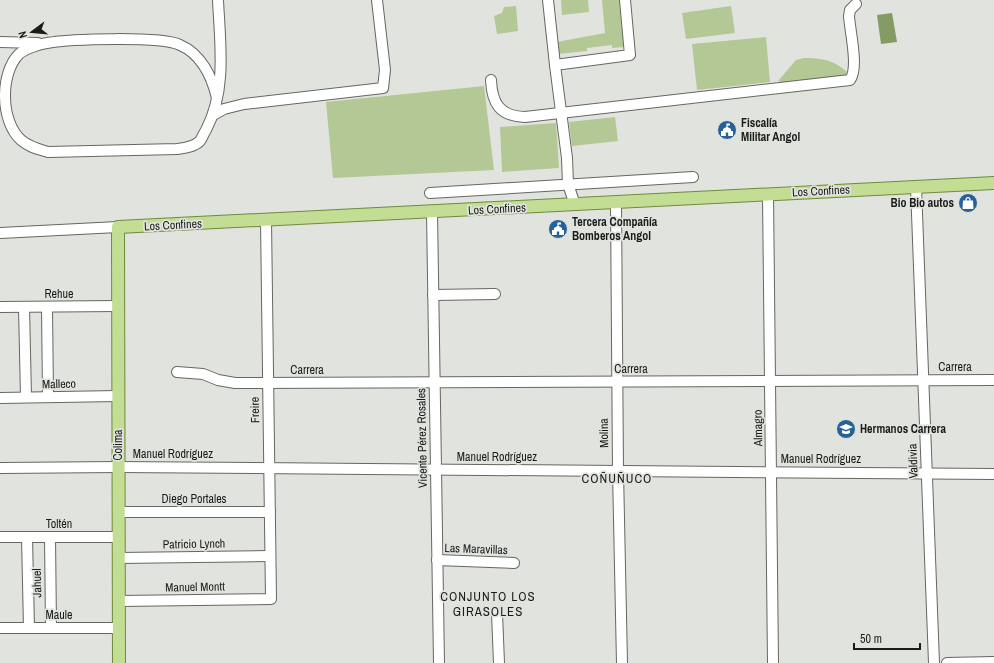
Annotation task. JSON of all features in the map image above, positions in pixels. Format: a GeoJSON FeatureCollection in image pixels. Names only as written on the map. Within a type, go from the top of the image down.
{"type":"FeatureCollection","features":[{"type":"Feature","properties":{"kind":"main road","name":"Los Confines"},"geometry":{"type":"LineString","coordinates":[[118,227],[994,183]]}},
{"type":"Feature","properties":{"kind":"main road","name":"Colima"},"geometry":{"type":"LineString","coordinates":[[118,227],[119,663]]}},
{"type":"Feature","properties":{"kind":"street"},"geometry":{"type":"LineString","coordinates":[[46,43],[19,54],[9,69],[4,86],[3,107],[20,139],[34,148],[48,152],[177,149],[190,147],[200,141],[213,115],[221,61],[218,0]]}},
{"type":"Feature","properties":{"kind":"street"},"geometry":{"type":"LineString","coordinates":[[213,115],[224,109],[244,104],[383,88],[385,70],[377,0]]}},
{"type":"Feature","properties":{"kind":"street"},"geometry":{"type":"LineString","coordinates":[[548,0],[562,113],[568,184],[575,205]]}},
{"type":"Feature","properties":{"kind":"street"},"geometry":{"type":"LineString","coordinates":[[555,65],[630,55],[625,0]]}},
{"type":"Feature","properties":{"kind":"street"},"geometry":{"type":"LineString","coordinates":[[491,80],[491,88],[496,104],[501,110],[514,116],[562,113],[850,80],[853,75],[854,64],[849,16],[850,10],[856,4]]}},
{"type":"Feature","properties":{"kind":"street"},"geometry":{"type":"LineString","coordinates":[[0,42],[46,43],[68,41],[163,40],[180,44],[192,52],[204,67],[213,83],[216,98]]}},
{"type":"Feature","properties":{"kind":"street"},"geometry":{"type":"LineString","coordinates":[[430,193],[693,177]]}},
{"type":"Feature","properties":{"kind":"street","name":"Valdivia"},"geometry":{"type":"LineString","coordinates":[[916,187],[934,663]]}},
{"type":"Feature","properties":{"kind":"street","name":"Almagro"},"geometry":{"type":"LineString","coordinates":[[768,194],[773,663]]}},
{"type":"Feature","properties":{"kind":"street","name":"Molina"},"geometry":{"type":"LineString","coordinates":[[616,203],[618,471],[622,663]]}},
{"type":"Feature","properties":{"kind":"street","name":"Vicente Pérez Rosales"},"geometry":{"type":"LineString","coordinates":[[432,212],[439,663]]}},
{"type":"Feature","properties":{"kind":"street","name":"Freire"},"geometry":{"type":"LineString","coordinates":[[266,220],[271,599]]}},
{"type":"Feature","properties":{"kind":"street","name":"Los Confines"},"geometry":{"type":"LineString","coordinates":[[0,233],[118,227]]}},
{"type":"Feature","properties":{"kind":"street"},"geometry":{"type":"LineString","coordinates":[[433,295],[496,294]]}},
{"type":"Feature","properties":{"kind":"street","name":"Rehue"},"geometry":{"type":"LineString","coordinates":[[0,307],[118,306]]}},
{"type":"Feature","properties":{"kind":"street"},"geometry":{"type":"LineString","coordinates":[[24,307],[26,397]]}},
{"type":"Feature","properties":{"kind":"street"},"geometry":{"type":"LineString","coordinates":[[47,307],[48,397]]}},
{"type":"Feature","properties":{"kind":"street","name":"Carrera"},"geometry":{"type":"LineString","coordinates":[[177,372],[202,374],[231,383],[994,380]]}},
{"type":"Feature","properties":{"kind":"street","name":"Malleco"},"geometry":{"type":"LineString","coordinates":[[0,398],[118,396]]}},
{"type":"Feature","properties":{"kind":"street","name":"Manuel Rodríguez"},"geometry":{"type":"LineString","coordinates":[[0,468],[118,466],[994,474]]}},
{"type":"Feature","properties":{"kind":"street","name":"Diego Portales"},"geometry":{"type":"LineString","coordinates":[[118,512],[270,512]]}},
{"type":"Feature","properties":{"kind":"street","name":"Toltén"},"geometry":{"type":"LineString","coordinates":[[0,537],[118,537]]}},
{"type":"Feature","properties":{"kind":"street","name":"Jahuel"},"geometry":{"type":"LineString","coordinates":[[27,537],[29,628]]}},
{"type":"Feature","properties":{"kind":"street","name":"Jahuel"},"geometry":{"type":"LineString","coordinates":[[50,537],[51,628]]}},
{"type":"Feature","properties":{"kind":"street","name":"Patricio Lynch"},"geometry":{"type":"LineString","coordinates":[[119,558],[270,556]]}},
{"type":"Feature","properties":{"kind":"street","name":"Las Maravillas"},"geometry":{"type":"LineString","coordinates":[[437,560],[514,563]]}},
{"type":"Feature","properties":{"kind":"street","name":"Manuel Montt"},"geometry":{"type":"LineString","coordinates":[[119,602],[271,599]]}},
{"type":"Feature","properties":{"kind":"street"},"geometry":{"type":"LineString","coordinates":[[497,613],[499,663]]}},
{"type":"Feature","properties":{"kind":"street","name":"Maule"},"geometry":{"type":"LineString","coordinates":[[0,628],[119,628]]}},
{"type":"Feature","properties":{"kind":"street"},"geometry":{"type":"LineString","coordinates":[[947,663],[994,662]]}},
{"type":"Feature","properties":{"kind":"shaded area"},"geometry":{"type":"Polygon","coordinates":[[[561,0],[588,0],[589,12],[562,15],[561,0]]]}},
{"type":"Feature","properties":{"kind":"shaded area"},"geometry":{"type":"Polygon","coordinates":[[[602,0],[619,0],[624,47],[612,48],[612,45],[587,48],[587,51],[558,54],[557,42],[605,33],[602,0]]]}},
{"type":"Feature","properties":{"kind":"shaded area"},"geometry":{"type":"Polygon","coordinates":[[[516,6],[518,31],[497,34],[494,16],[502,13],[504,7],[516,6]]]}},
{"type":"Feature","properties":{"kind":"shaded area"},"geometry":{"type":"Polygon","coordinates":[[[731,6],[735,33],[686,39],[682,13],[731,6]]]}},
{"type":"Feature","properties":{"kind":"shaded area"},"geometry":{"type":"Polygon","coordinates":[[[892,13],[897,42],[881,44],[877,15],[892,13]]]}},
{"type":"Feature","properties":{"kind":"shaded area"},"geometry":{"type":"Polygon","coordinates":[[[766,37],[770,82],[697,90],[692,44],[766,37]]]}},
{"type":"Feature","properties":{"kind":"shaded area"},"geometry":{"type":"Polygon","coordinates":[[[816,58],[832,62],[847,72],[846,76],[785,83],[778,81],[796,60],[816,58]]]}},
{"type":"Feature","properties":{"kind":"shaded area"},"geometry":{"type":"Polygon","coordinates":[[[484,86],[494,170],[333,178],[326,102],[484,86]]]}},
{"type":"Feature","properties":{"kind":"shaded area"},"geometry":{"type":"Polygon","coordinates":[[[615,117],[618,141],[572,146],[569,122],[615,117]]]}},
{"type":"Feature","properties":{"kind":"shaded area"},"geometry":{"type":"Polygon","coordinates":[[[556,123],[559,168],[502,172],[500,127],[556,123]]]}},
{"type":"Feature","properties":{"kind":"place","name":"Fiscalía Militar Angol"},"geometry":{"type":"Point","coordinates":[727,130]}},
{"type":"Feature","properties":{"kind":"place","name":"Bio Bio autos"},"geometry":{"type":"Point","coordinates":[968,203]}},
{"type":"Feature","properties":{"kind":"place","name":"Tercera Compañía Bomberos Angol"},"geometry":{"type":"Point","coordinates":[558,229]}},
{"type":"Feature","properties":{"kind":"place","name":"Hermanos Carrera"},"geometry":{"type":"Point","coordinates":[846,429]}},
{"type":"Feature","properties":{"kind":"district","name":"COÑUÑUCO"},"geometry":{"type":"Point","coordinates":[617,478]}},
{"type":"Feature","properties":{"kind":"district","name":"CONJUNTO LOS GIRASOLES"},"geometry":{"type":"Point","coordinates":[488,604]}}]}
